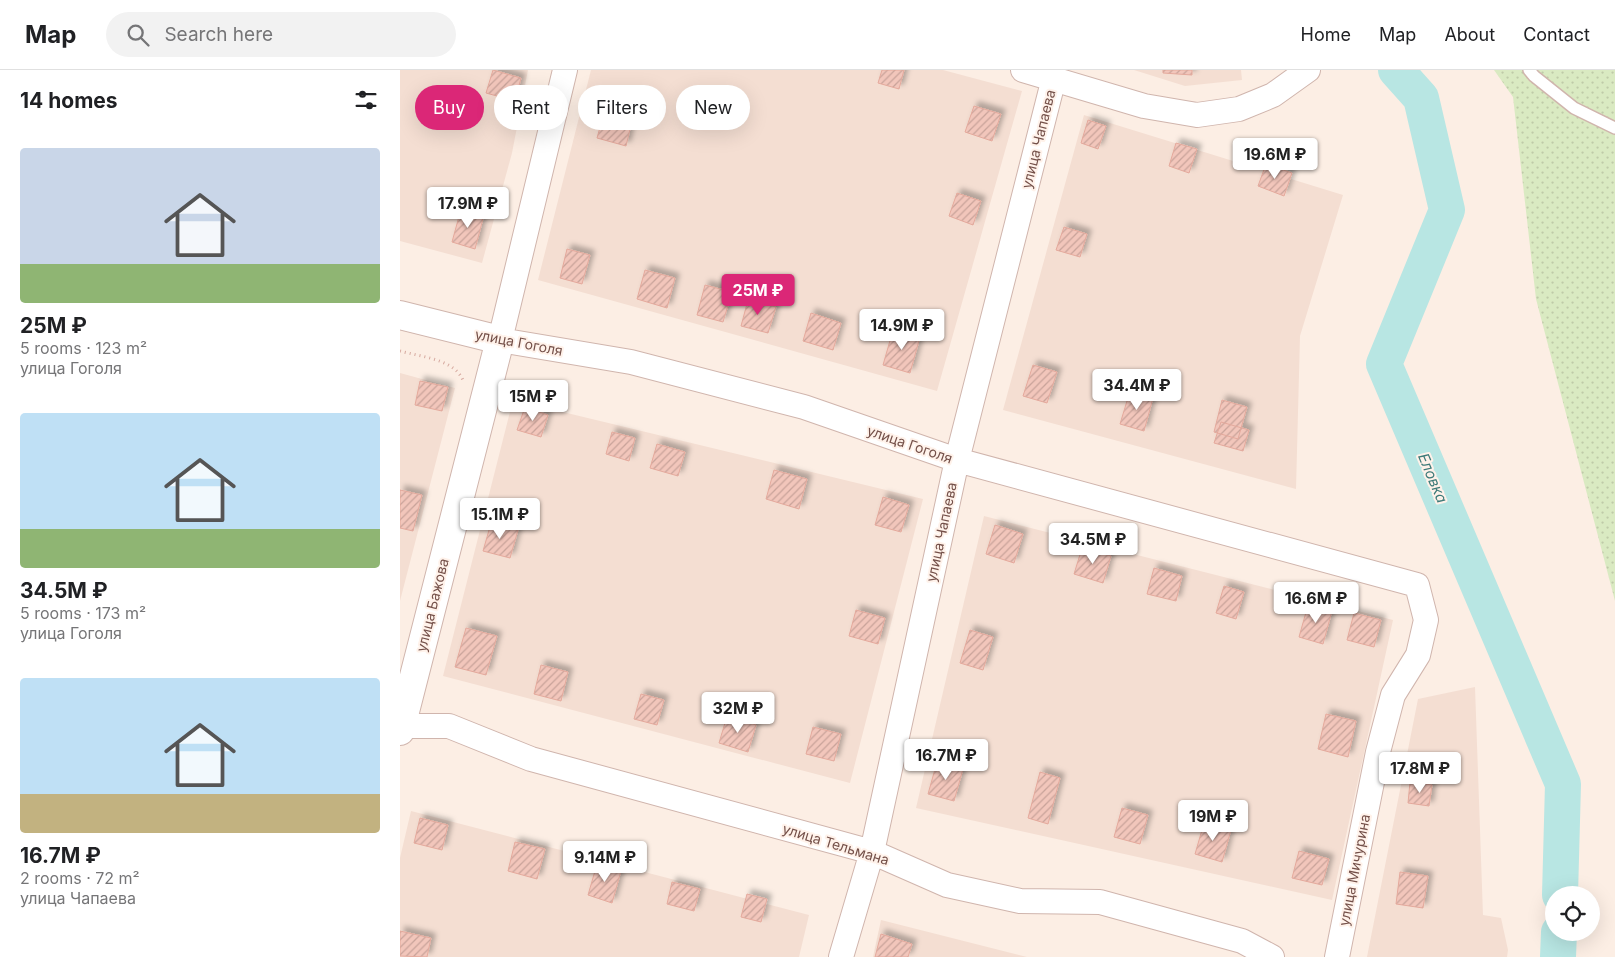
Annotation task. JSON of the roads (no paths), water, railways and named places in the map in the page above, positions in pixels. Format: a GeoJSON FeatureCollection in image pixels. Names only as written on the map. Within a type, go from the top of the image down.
{"type":"FeatureCollection","features":[{"type":"Feature","properties":{"kind":"street","name":"улица Бажова"},"geometry":{"type":"LineString","coordinates":[[400,728],[500,340],[565,70]]}},
{"type":"Feature","properties":{"kind":"street"},"geometry":{"type":"LineString","coordinates":[[1023,70],[1144,106],[1197,114],[1239,109],[1273,95],[1308,70]]}},
{"type":"Feature","properties":{"kind":"street","name":"улица Чапаева"},"geometry":{"type":"LineString","coordinates":[[841,957],[872,852],[957,460],[1054,78]]}},
{"type":"Feature","properties":{"kind":"street","name":"улица Гоголя"},"geometry":{"type":"LineString","coordinates":[[400,315],[500,340],[631,362],[804,408],[957,460],[1417,585]]}},
{"type":"Feature","properties":{"kind":"street","name":"улица Мичурина"},"geometry":{"type":"LineString","coordinates":[[1336,957],[1378,752],[1393,695],[1418,655],[1426,620],[1417,585]]}},
{"type":"Feature","properties":{"kind":"street","name":"улица Тельмана"},"geometry":{"type":"LineString","coordinates":[[400,728],[449,726],[531,759],[872,852],[947,885],[1020,901],[1100,902],[1242,941],[1272,957]]}},
{"type":"Feature","properties":{"kind":"lane"},"geometry":{"type":"LineString","coordinates":[[1529,70],[1574,108],[1615,128]]}},
{"type":"Feature","properties":{"kind":"waterway","name":"Еловка"},"geometry":{"type":"LineString","coordinates":[[1396,70],[1421,98],[1447,210],[1384,364],[1563,784],[1560,886]]}},
{"type":"Feature","properties":{"kind":"waterway","name":"Еловка"},"geometry":{"type":"LineString","coordinates":[[1558,957],[1559,941]]}}]}
